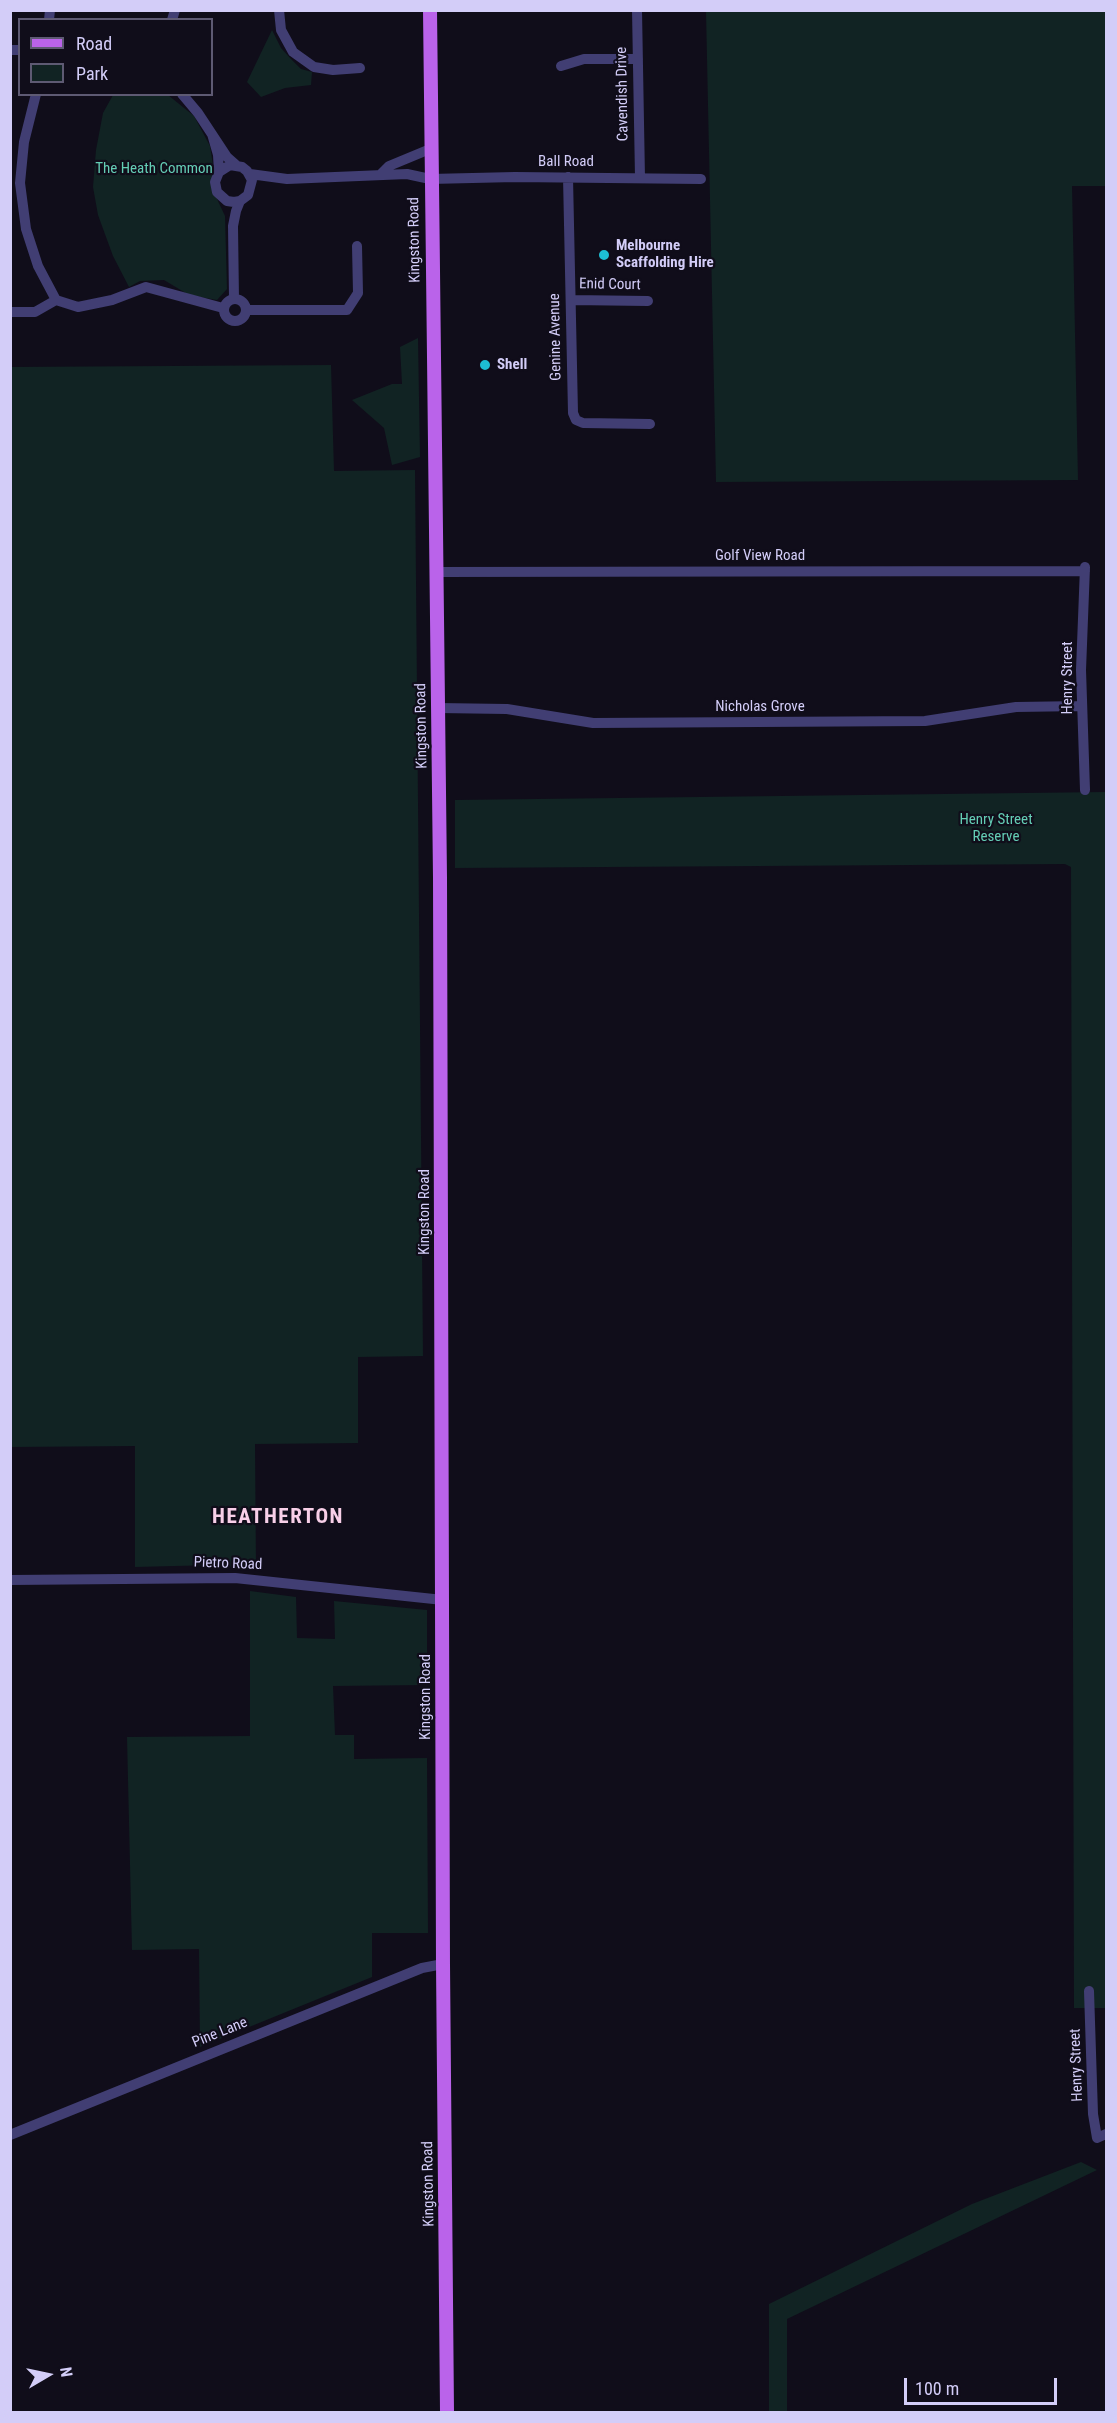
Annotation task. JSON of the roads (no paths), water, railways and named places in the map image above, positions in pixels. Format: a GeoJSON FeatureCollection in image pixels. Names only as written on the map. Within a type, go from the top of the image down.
{"type":"FeatureCollection","features":[{"type":"Feature","properties":{"kind":"main road","name":"Kingston Road"},"geometry":{"type":"LineString","coordinates":[[430,10],[430,179],[438,708],[447,2412]]}},
{"type":"Feature","properties":{"kind":"street"},"geometry":{"type":"LineString","coordinates":[[279,10],[281,30],[293,52],[314,67],[333,70],[360,68]]}},
{"type":"Feature","properties":{"kind":"street","name":"Cavendish Drive"},"geometry":{"type":"LineString","coordinates":[[637,10],[639,178]]}},
{"type":"Feature","properties":{"kind":"street"},"geometry":{"type":"LineString","coordinates":[[561,66],[584,59],[638,59]]}},
{"type":"Feature","properties":{"kind":"street"},"geometry":{"type":"LineString","coordinates":[[36,96],[24,142],[20,183],[26,229],[38,266],[56,300],[78,308],[112,300],[146,287],[223,308]]}},
{"type":"Feature","properties":{"kind":"street"},"geometry":{"type":"LineString","coordinates":[[184,96],[198,113],[227,157],[236,165],[250,174],[287,179]]}},
{"type":"Feature","properties":{"kind":"street"},"geometry":{"type":"LineString","coordinates":[[212,134],[218,155],[219,172],[215,182],[216,188],[226,201],[233,226],[234,299]]}},
{"type":"Feature","properties":{"kind":"street"},"geometry":{"type":"LineString","coordinates":[[380,175],[389,166],[430,149]]}},
{"type":"Feature","properties":{"kind":"street"},"geometry":{"type":"LineString","coordinates":[[219,172],[236,165]]}},
{"type":"Feature","properties":{"kind":"street"},"geometry":{"type":"LineString","coordinates":[[250,174],[251,189]]}},
{"type":"Feature","properties":{"kind":"street","name":"Ball Road"},"geometry":{"type":"LineString","coordinates":[[287,179],[407,174],[430,179],[701,178]]}},
{"type":"Feature","properties":{"kind":"street","name":"Genine Avenue"},"geometry":{"type":"LineString","coordinates":[[568,177],[572,409],[576,420],[586,424],[650,424]]}},
{"type":"Feature","properties":{"kind":"street"},"geometry":{"type":"LineString","coordinates":[[233,226],[240,201],[251,189],[287,179]]}},
{"type":"Feature","properties":{"kind":"street"},"geometry":{"type":"LineString","coordinates":[[226,201],[240,201]]}},
{"type":"Feature","properties":{"kind":"street"},"geometry":{"type":"LineString","coordinates":[[246,310],[347,310],[358,293],[357,246]]}},
{"type":"Feature","properties":{"kind":"street"},"geometry":{"type":"LineString","coordinates":[[234,299],[243,303],[246,310],[244,317],[235,322],[226,318],[223,308],[228,301],[234,299]]}},
{"type":"Feature","properties":{"kind":"street"},"geometry":{"type":"LineString","coordinates":[[10,312],[35,312],[56,300]]}},
{"type":"Feature","properties":{"kind":"street","name":"Enid Court"},"geometry":{"type":"LineString","coordinates":[[571,300],[648,301]]}},
{"type":"Feature","properties":{"kind":"street","name":"Golf View Road"},"geometry":{"type":"LineString","coordinates":[[436,572],[1085,569]]}},
{"type":"Feature","properties":{"kind":"street","name":"Henry Street"},"geometry":{"type":"LineString","coordinates":[[1085,569],[1082,706],[1085,790]]}},
{"type":"Feature","properties":{"kind":"street","name":"Nicholas Grove"},"geometry":{"type":"LineString","coordinates":[[438,708],[507,709],[593,723],[616,723],[925,721],[1016,707],[1082,706]]}},
{"type":"Feature","properties":{"kind":"street","name":"Pietro Road"},"geometry":{"type":"LineString","coordinates":[[10,1580],[235,1578],[443,1600]]}},
{"type":"Feature","properties":{"kind":"street","name":"Pine Lane"},"geometry":{"type":"LineString","coordinates":[[10,2135],[422,1968],[443,1964]]}},
{"type":"Feature","properties":{"kind":"street","name":"Henry Street"},"geometry":{"type":"LineString","coordinates":[[1089,1991],[1093,2110],[1102,2136]]}},
{"type":"Feature","properties":{"kind":"place","name":"Melbourne Scaffolding Hire"},"geometry":{"type":"Point","coordinates":[604,255]}},
{"type":"Feature","properties":{"kind":"place","name":"Shell"},"geometry":{"type":"Point","coordinates":[485,365]}},
{"type":"Feature","properties":{"kind":"district","name":"HEATHERTON"},"geometry":{"type":"Point","coordinates":[278,1518]}},
{"type":"Feature","properties":{"kind":"park label","name":"The Heath Common"},"geometry":{"type":"Point","coordinates":[154,169]}},
{"type":"Feature","properties":{"kind":"park label","name":"Henry Street Reserve"},"geometry":{"type":"Point","coordinates":[996,828]}}]}
